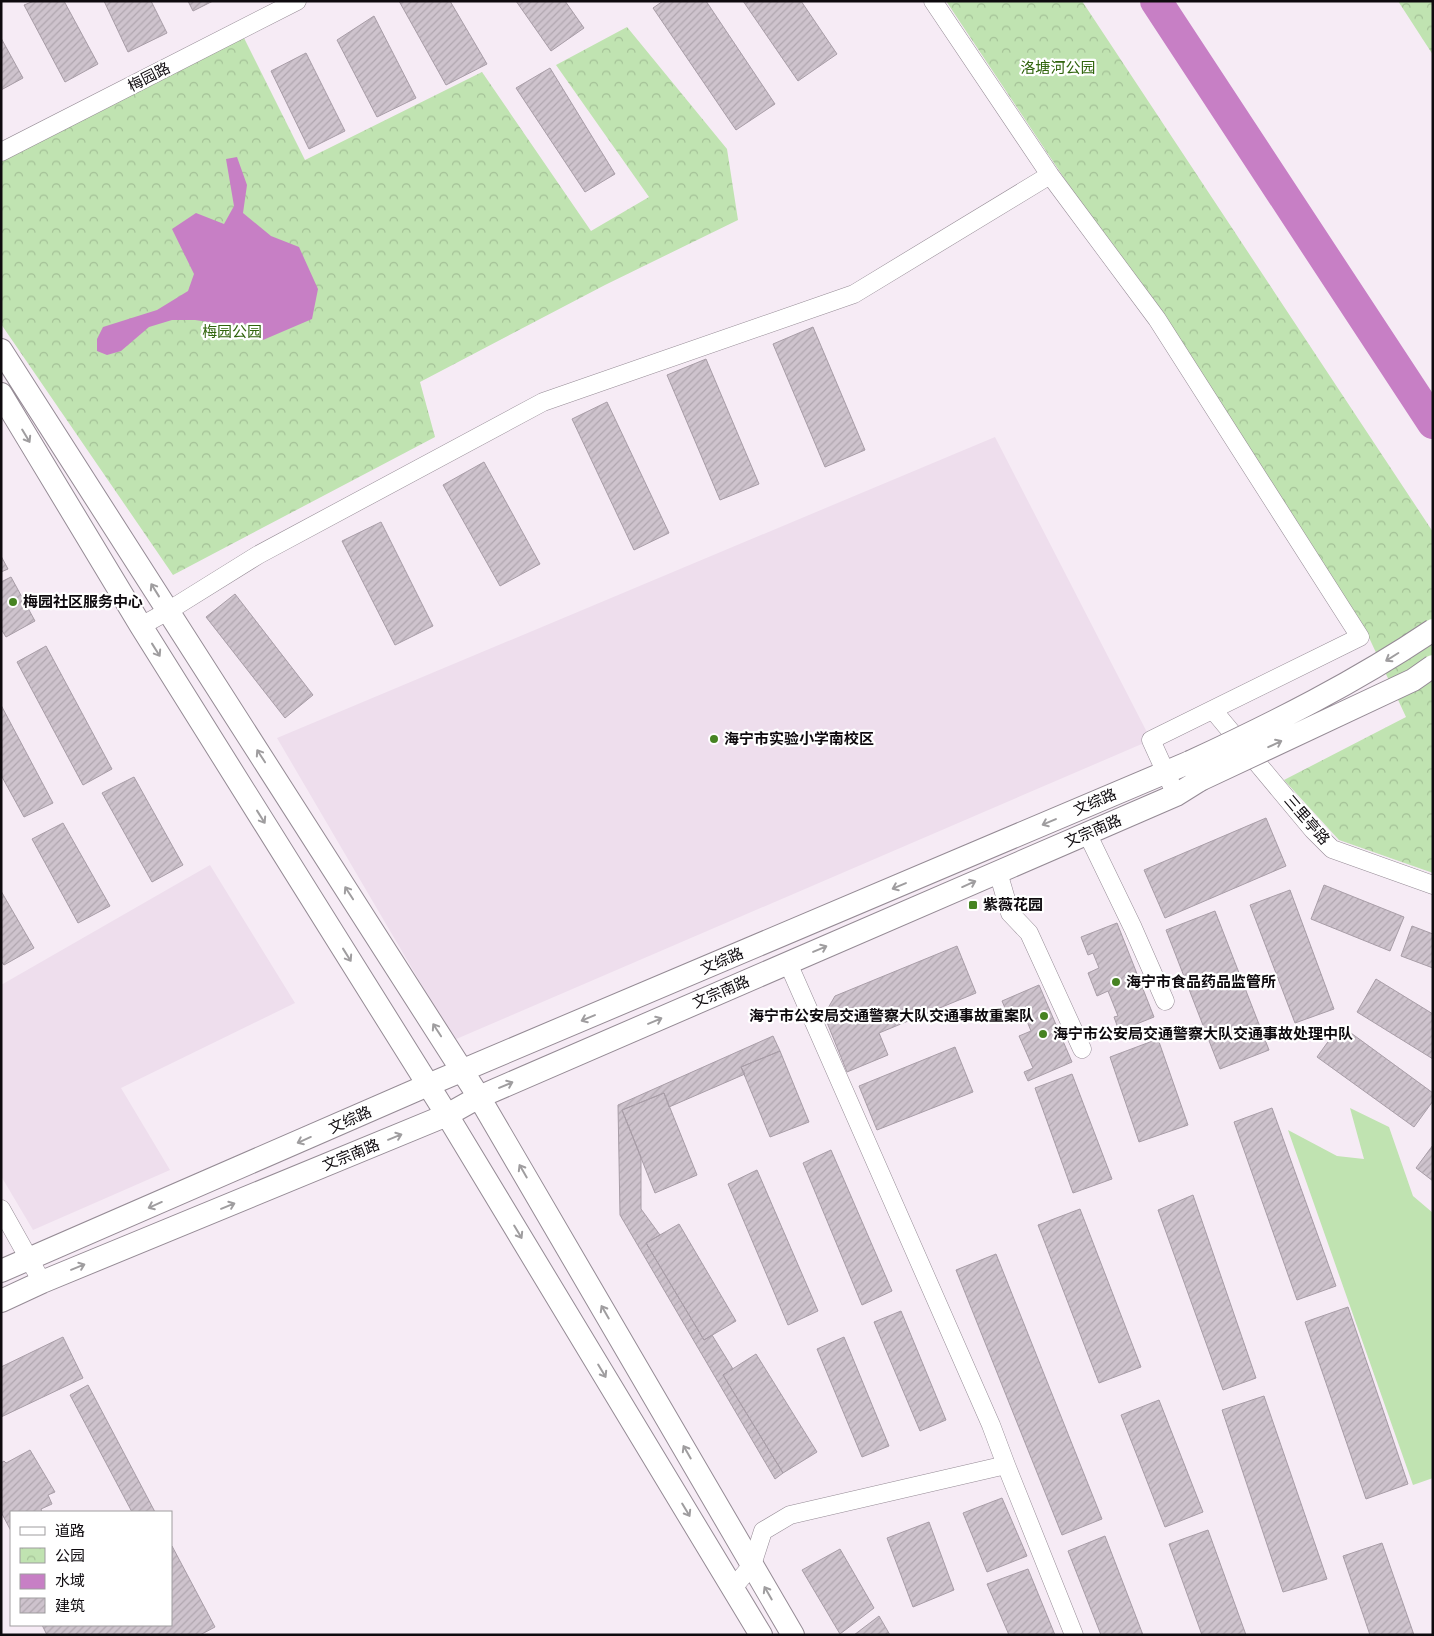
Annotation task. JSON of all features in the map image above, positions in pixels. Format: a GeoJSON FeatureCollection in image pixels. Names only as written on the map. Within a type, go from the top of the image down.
{"type":"FeatureCollection","features":[{"type":"Feature","properties":{"kind":"main road"},"geometry":{"type":"LineString","coordinates":[[1,350],[463,1071],[793,1635]]}},
{"type":"Feature","properties":{"kind":"main road"},"geometry":{"type":"LineString","coordinates":[[1,394],[141,626],[447,1115],[762,1635]]}},
{"type":"Feature","properties":{"kind":"main road","name":"文综路"},"geometry":{"type":"LineString","coordinates":[[1,1271],[428,1085],[1166,772],[1195,771],[1279,720],[1391,658],[1433,630]]}},
{"type":"Feature","properties":{"kind":"main road","name":"文宗南路"},"geometry":{"type":"LineString","coordinates":[[1,1301],[42,1282],[447,1115],[479,1097],[1176,795],[1195,771],[1413,680],[1433,666]]}},
{"type":"Feature","properties":{"kind":"street","name":"梅园路"},"geometry":{"type":"LineString","coordinates":[[1,152],[296,1]]}},
{"type":"Feature","properties":{"kind":"street"},"geometry":{"type":"LineString","coordinates":[[933,1],[1050,175],[1157,319],[1360,637],[1151,740],[1176,795]]}},
{"type":"Feature","properties":{"kind":"street"},"geometry":{"type":"LineString","coordinates":[[141,626],[258,555],[543,402],[854,294],[1050,175]]}},
{"type":"Feature","properties":{"kind":"street","name":"三里亭路"},"geometry":{"type":"LineString","coordinates":[[1213,710],[1313,830],[1332,848],[1433,885]]}},
{"type":"Feature","properties":{"kind":"street"},"geometry":{"type":"LineString","coordinates":[[1088,833],[1165,1001]]}},
{"type":"Feature","properties":{"kind":"street"},"geometry":{"type":"LineString","coordinates":[[998,872],[1010,914],[1028,933],[1082,1049]]}},
{"type":"Feature","properties":{"kind":"street"},"geometry":{"type":"LineString","coordinates":[[788,963],[991,1425],[1074,1635]]}},
{"type":"Feature","properties":{"kind":"street"},"geometry":{"type":"LineString","coordinates":[[1,1208],[42,1282]]}},
{"type":"Feature","properties":{"kind":"street"},"geometry":{"type":"LineString","coordinates":[[734,1588],[752,1564],[763,1530],[790,1515],[1006,1465]]}},
{"type":"Feature","properties":{"kind":"shaded area","name":"海宁市实验小学南校区"},"geometry":{"type":"Polygon","coordinates":[[[995,437],[1151,740],[454,1040],[277,738],[995,437]]]}},
{"type":"Feature","properties":{"kind":"shaded area"},"geometry":{"type":"Polygon","coordinates":[[[210,865],[295,1003],[121,1088],[170,1170],[33,1230],[1,1176],[1,985],[210,865]]]}},
{"type":"Feature","properties":{"kind":"green space","name":"洛塘河公园"},"geometry":{"type":"Polygon","coordinates":[[[946,1],[1082,1],[1433,532],[1433,873],[1339,840],[1284,780],[1406,717],[1365,629],[946,1]]]}},
{"type":"Feature","properties":{"kind":"green space"},"geometry":{"type":"Polygon","coordinates":[[[1398,1],[1433,1],[1433,55],[1398,1]]]}},
{"type":"Feature","properties":{"kind":"green space","name":"梅园公园"},"geometry":{"type":"Polygon","coordinates":[[[627,27],[727,149],[738,220],[605,285],[420,382],[435,437],[173,575],[1,324],[1,152],[240,30],[305,160],[482,72],[591,231],[649,197],[556,65],[627,27]]]}},
{"type":"Feature","properties":{"kind":"green space"},"geometry":{"type":"Polygon","coordinates":[[[1350,1108],[1389,1127],[1413,1196],[1433,1213],[1433,1478],[1413,1485],[1288,1130],[1337,1156],[1364,1159],[1350,1108]]]}},
{"type":"Feature","properties":{"kind":"water"},"geometry":{"type":"Polygon","coordinates":[[[237,157],[247,185],[243,213],[271,236],[299,247],[318,289],[312,319],[263,340],[256,324],[230,325],[195,320],[172,320],[149,327],[121,351],[107,355],[97,351],[97,339],[103,327],[157,310],[188,291],[194,274],[172,229],[196,213],[224,224],[234,206],[226,159],[237,157]]]}},
{"type":"Feature","properties":{"kind":"building"},"geometry":{"type":"Polygon","coordinates":[[[34,1],[64,1],[98,64],[65,82],[24,5],[34,1]]]}},
{"type":"Feature","properties":{"kind":"building"},"geometry":{"type":"Polygon","coordinates":[[[104,1],[151,1],[167,33],[128,52],[104,1]]]}},
{"type":"Feature","properties":{"kind":"building"},"geometry":{"type":"Polygon","coordinates":[[[188,1],[213,1],[193,11],[188,1]]]}},
{"type":"Feature","properties":{"kind":"building"},"geometry":{"type":"Polygon","coordinates":[[[399,1],[450,1],[487,64],[446,85],[399,1]]]}},
{"type":"Feature","properties":{"kind":"building"},"geometry":{"type":"Polygon","coordinates":[[[516,1],[565,1],[584,28],[551,51],[516,1]]]}},
{"type":"Feature","properties":{"kind":"building"},"geometry":{"type":"Polygon","coordinates":[[[663,1],[706,1],[775,104],[736,130],[653,8],[663,1]]]}},
{"type":"Feature","properties":{"kind":"building"},"geometry":{"type":"Polygon","coordinates":[[[743,1],[801,1],[837,54],[798,81],[743,1]]]}},
{"type":"Feature","properties":{"kind":"building"},"geometry":{"type":"Polygon","coordinates":[[[374,16],[416,98],[377,117],[337,40],[374,16]]]}},
{"type":"Feature","properties":{"kind":"building"},"geometry":{"type":"Polygon","coordinates":[[[1,38],[23,78],[1,90],[1,38]]]}},
{"type":"Feature","properties":{"kind":"building"},"geometry":{"type":"Polygon","coordinates":[[[306,53],[345,131],[309,149],[271,71],[306,53]]]}},
{"type":"Feature","properties":{"kind":"building"},"geometry":{"type":"Polygon","coordinates":[[[550,68],[615,174],[585,192],[516,88],[550,68]]]}},
{"type":"Feature","properties":{"kind":"building"},"geometry":{"type":"Polygon","coordinates":[[[813,327],[865,450],[825,467],[773,344],[813,327]]]}},
{"type":"Feature","properties":{"kind":"building"},"geometry":{"type":"Polygon","coordinates":[[[706,359],[759,484],[720,500],[667,375],[706,359]]]}},
{"type":"Feature","properties":{"kind":"building"},"geometry":{"type":"Polygon","coordinates":[[[607,402],[669,533],[634,550],[572,419],[607,402]]]}},
{"type":"Feature","properties":{"kind":"building"},"geometry":{"type":"Polygon","coordinates":[[[484,462],[540,564],[500,586],[443,485],[484,462]]]}},
{"type":"Feature","properties":{"kind":"building"},"geometry":{"type":"Polygon","coordinates":[[[381,522],[433,626],[395,645],[342,541],[381,522]]]}},
{"type":"Feature","properties":{"kind":"building"},"geometry":{"type":"Polygon","coordinates":[[[1,556],[8,569],[1,572],[1,556]]]}},
{"type":"Feature","properties":{"kind":"building","name":"梅园社区服务中心"},"geometry":{"type":"Polygon","coordinates":[[[11,577],[35,621],[6,637],[1,629],[1,582],[11,577]]]}},
{"type":"Feature","properties":{"kind":"building"},"geometry":{"type":"Polygon","coordinates":[[[235,594],[313,695],[285,718],[206,617],[235,594]]]}},
{"type":"Feature","properties":{"kind":"building"},"geometry":{"type":"Polygon","coordinates":[[[46,646],[112,769],[83,785],[17,662],[46,646]]]}},
{"type":"Feature","properties":{"kind":"building"},"geometry":{"type":"Polygon","coordinates":[[[1,705],[53,803],[24,817],[1,775],[1,705]]]}},
{"type":"Feature","properties":{"kind":"building"},"geometry":{"type":"Polygon","coordinates":[[[134,777],[183,865],[152,882],[102,793],[134,777]]]}},
{"type":"Feature","properties":{"kind":"building"},"geometry":{"type":"Polygon","coordinates":[[[1266,818],[1286,866],[1165,918],[1144,870],[1266,818]]]}},
{"type":"Feature","properties":{"kind":"building"},"geometry":{"type":"Polygon","coordinates":[[[63,823],[110,906],[78,923],[32,839],[63,823]]]}},
{"type":"Feature","properties":{"kind":"building"},"geometry":{"type":"Polygon","coordinates":[[[1324,885],[1404,917],[1390,951],[1311,919],[1324,885]]]}},
{"type":"Feature","properties":{"kind":"building"},"geometry":{"type":"Polygon","coordinates":[[[1290,890],[1334,1009],[1295,1023],[1250,905],[1290,890]]]}},
{"type":"Feature","properties":{"kind":"building"},"geometry":{"type":"Polygon","coordinates":[[[1,891],[34,948],[4,965],[1,961],[1,891]]]}},
{"type":"Feature","properties":{"kind":"building"},"geometry":{"type":"Polygon","coordinates":[[[1215,911],[1269,1050],[1220,1069],[1166,930],[1215,911]]]}},
{"type":"Feature","properties":{"kind":"building","name":"海宁市食品药品监管所"},"geometry":{"type":"Polygon","coordinates":[[[1117,923],[1154,1017],[1119,1031],[1114,1017],[1118,1016],[1108,991],[1097,996],[1088,973],[1099,968],[1093,953],[1088,955],[1081,937],[1117,923]]]}},
{"type":"Feature","properties":{"kind":"building"},"geometry":{"type":"Polygon","coordinates":[[[1412,926],[1433,934],[1433,968],[1401,956],[1412,926]]]}},
{"type":"Feature","properties":{"kind":"building"},"geometry":{"type":"Polygon","coordinates":[[[957,946],[976,993],[879,1033],[888,1055],[847,1072],[824,1015],[835,996],[957,946]]]}},
{"type":"Feature","properties":{"kind":"building"},"geometry":{"type":"Polygon","coordinates":[[[1376,979],[1433,1014],[1433,1059],[1357,1012],[1376,979]]]}},
{"type":"Feature","properties":{"kind":"building","name":"海宁市公安局交通警察大队交通事故处理中队"},"geometry":{"type":"Polygon","coordinates":[[[1039,985],[1072,1062],[1028,1081],[1024,1072],[1033,1068],[1019,1036],[1031,1031],[1022,1009],[1008,1015],[1002,1001],[1039,985]]]}},
{"type":"Feature","properties":{"kind":"building"},"geometry":{"type":"Polygon","coordinates":[[[1340,1025],[1433,1093],[1433,1101],[1414,1127],[1317,1057],[1340,1025]]]}},
{"type":"Feature","properties":{"kind":"building"},"geometry":{"type":"Polygon","coordinates":[[[773,1036],[780,1051],[741,1067],[745,1074],[669,1107],[664,1093],[622,1110],[641,1157],[641,1209],[660,1235],[646,1243],[704,1340],[712,1335],[733,1369],[723,1375],[783,1473],[775,1479],[620,1215],[618,1105],[773,1036]]]}},
{"type":"Feature","properties":{"kind":"building"},"geometry":{"type":"Polygon","coordinates":[[[1158,1039],[1188,1125],[1139,1142],[1110,1057],[1158,1039]]]}},
{"type":"Feature","properties":{"kind":"building"},"geometry":{"type":"Polygon","coordinates":[[[955,1047],[973,1092],[877,1130],[859,1086],[955,1047]]]}},
{"type":"Feature","properties":{"kind":"building"},"geometry":{"type":"Polygon","coordinates":[[[780,1051],[809,1122],[770,1137],[741,1067],[780,1051]]]}},
{"type":"Feature","properties":{"kind":"building"},"geometry":{"type":"Polygon","coordinates":[[[1072,1074],[1112,1179],[1073,1193],[1035,1088],[1072,1074]]]}},
{"type":"Feature","properties":{"kind":"building"},"geometry":{"type":"Polygon","coordinates":[[[664,1093],[697,1175],[655,1193],[622,1110],[664,1093]]]}},
{"type":"Feature","properties":{"kind":"building"},"geometry":{"type":"Polygon","coordinates":[[[1272,1108],[1336,1286],[1297,1300],[1234,1122],[1272,1108]]]}},
{"type":"Feature","properties":{"kind":"building"},"geometry":{"type":"Polygon","coordinates":[[[1433,1145],[1433,1181],[1416,1168],[1433,1145]]]}},
{"type":"Feature","properties":{"kind":"building"},"geometry":{"type":"Polygon","coordinates":[[[831,1150],[892,1291],[862,1305],[803,1163],[831,1150]]]}},
{"type":"Feature","properties":{"kind":"building"},"geometry":{"type":"Polygon","coordinates":[[[757,1170],[818,1311],[788,1325],[728,1184],[757,1170]]]}},
{"type":"Feature","properties":{"kind":"building"},"geometry":{"type":"Polygon","coordinates":[[[1193,1195],[1256,1378],[1223,1390],[1158,1210],[1193,1195]]]}},
{"type":"Feature","properties":{"kind":"building"},"geometry":{"type":"Polygon","coordinates":[[[1080,1209],[1141,1367],[1099,1383],[1038,1225],[1080,1209]]]}},
{"type":"Feature","properties":{"kind":"building"},"geometry":{"type":"Polygon","coordinates":[[[679,1224],[736,1321],[704,1340],[646,1243],[679,1224]]]}},
{"type":"Feature","properties":{"kind":"building"},"geometry":{"type":"Polygon","coordinates":[[[996,1254],[1102,1519],[1062,1535],[956,1270],[996,1254]]]}},
{"type":"Feature","properties":{"kind":"building"},"geometry":{"type":"Polygon","coordinates":[[[1348,1307],[1408,1484],[1366,1499],[1305,1322],[1348,1307]]]}},
{"type":"Feature","properties":{"kind":"building"},"geometry":{"type":"Polygon","coordinates":[[[901,1311],[946,1420],[920,1431],[874,1322],[901,1311]]]}},
{"type":"Feature","properties":{"kind":"building"},"geometry":{"type":"Polygon","coordinates":[[[63,1337],[83,1378],[1,1417],[1,1367],[63,1337]]]}},
{"type":"Feature","properties":{"kind":"building"},"geometry":{"type":"Polygon","coordinates":[[[844,1337],[889,1446],[862,1457],[817,1349],[844,1337]]]}},
{"type":"Feature","properties":{"kind":"building"},"geometry":{"type":"Polygon","coordinates":[[[756,1354],[817,1452],[783,1473],[723,1375],[756,1354]]]}},
{"type":"Feature","properties":{"kind":"building"},"geometry":{"type":"Polygon","coordinates":[[[88,1385],[154,1511],[131,1511],[70,1395],[88,1385]]]}},
{"type":"Feature","properties":{"kind":"building"},"geometry":{"type":"Polygon","coordinates":[[[1264,1396],[1327,1579],[1283,1592],[1222,1410],[1264,1396]]]}},
{"type":"Feature","properties":{"kind":"building"},"geometry":{"type":"Polygon","coordinates":[[[1159,1400],[1203,1512],[1165,1527],[1121,1415],[1159,1400]]]}},
{"type":"Feature","properties":{"kind":"building"},"geometry":{"type":"Polygon","coordinates":[[[30,1450],[55,1492],[48,1495],[52,1504],[41,1509],[42,1511],[10,1511],[10,1529],[1,1512],[1,1463],[4,1461],[6,1463],[30,1450]]]}},
{"type":"Feature","properties":{"kind":"building"},"geometry":{"type":"Polygon","coordinates":[[[1002,1498],[1027,1556],[987,1572],[963,1513],[1002,1498]]]}},
{"type":"Feature","properties":{"kind":"building"},"geometry":{"type":"Polygon","coordinates":[[[929,1522],[954,1590],[913,1607],[887,1538],[929,1522]]]}},
{"type":"Feature","properties":{"kind":"building"},"geometry":{"type":"Polygon","coordinates":[[[1208,1530],[1246,1635],[1202,1635],[1169,1544],[1208,1530]]]}},
{"type":"Feature","properties":{"kind":"building"},"geometry":{"type":"Polygon","coordinates":[[[1105,1536],[1143,1635],[1101,1635],[1068,1551],[1105,1536]]]}},
{"type":"Feature","properties":{"kind":"building"},"geometry":{"type":"Polygon","coordinates":[[[1382,1543],[1414,1635],[1370,1635],[1343,1556],[1382,1543]]]}},
{"type":"Feature","properties":{"kind":"building"},"geometry":{"type":"Polygon","coordinates":[[[172,1546],[215,1627],[200,1635],[47,1635],[42,1626],[172,1626],[172,1546]]]}},
{"type":"Feature","properties":{"kind":"building"},"geometry":{"type":"Polygon","coordinates":[[[840,1549],[874,1608],[840,1634],[802,1570],[840,1549]]]}},
{"type":"Feature","properties":{"kind":"building"},"geometry":{"type":"Polygon","coordinates":[[[1028,1569],[1055,1635],[1009,1635],[987,1584],[1028,1569]]]}},
{"type":"Feature","properties":{"kind":"building"},"geometry":{"type":"Polygon","coordinates":[[[879,1616],[890,1635],[854,1635],[879,1616]]]}},
{"type":"Feature","properties":{"kind":"waterway"},"geometry":{"type":"LineString","coordinates":[[1156,1],[1433,423]]}},
{"type":"Feature","properties":{"kind":"place","name":"梅园社区服务中心"},"geometry":{"type":"Point","coordinates":[13,602]}},
{"type":"Feature","properties":{"kind":"place","name":"海宁市实验小学南校区"},"geometry":{"type":"Point","coordinates":[714,739]}},
{"type":"Feature","properties":{"kind":"place","name":"紫薇花园"},"geometry":{"type":"Point","coordinates":[973,905]}},
{"type":"Feature","properties":{"kind":"place","name":"海宁市食品药品监管所"},"geometry":{"type":"Point","coordinates":[1116,982]}},
{"type":"Feature","properties":{"kind":"place","name":"海宁市公安局交通警察大队交通事故重案队"},"geometry":{"type":"Point","coordinates":[1044,1016]}},
{"type":"Feature","properties":{"kind":"place","name":"海宁市公安局交通警察大队交通事故处理中队"},"geometry":{"type":"Point","coordinates":[1043,1034]}}]}
